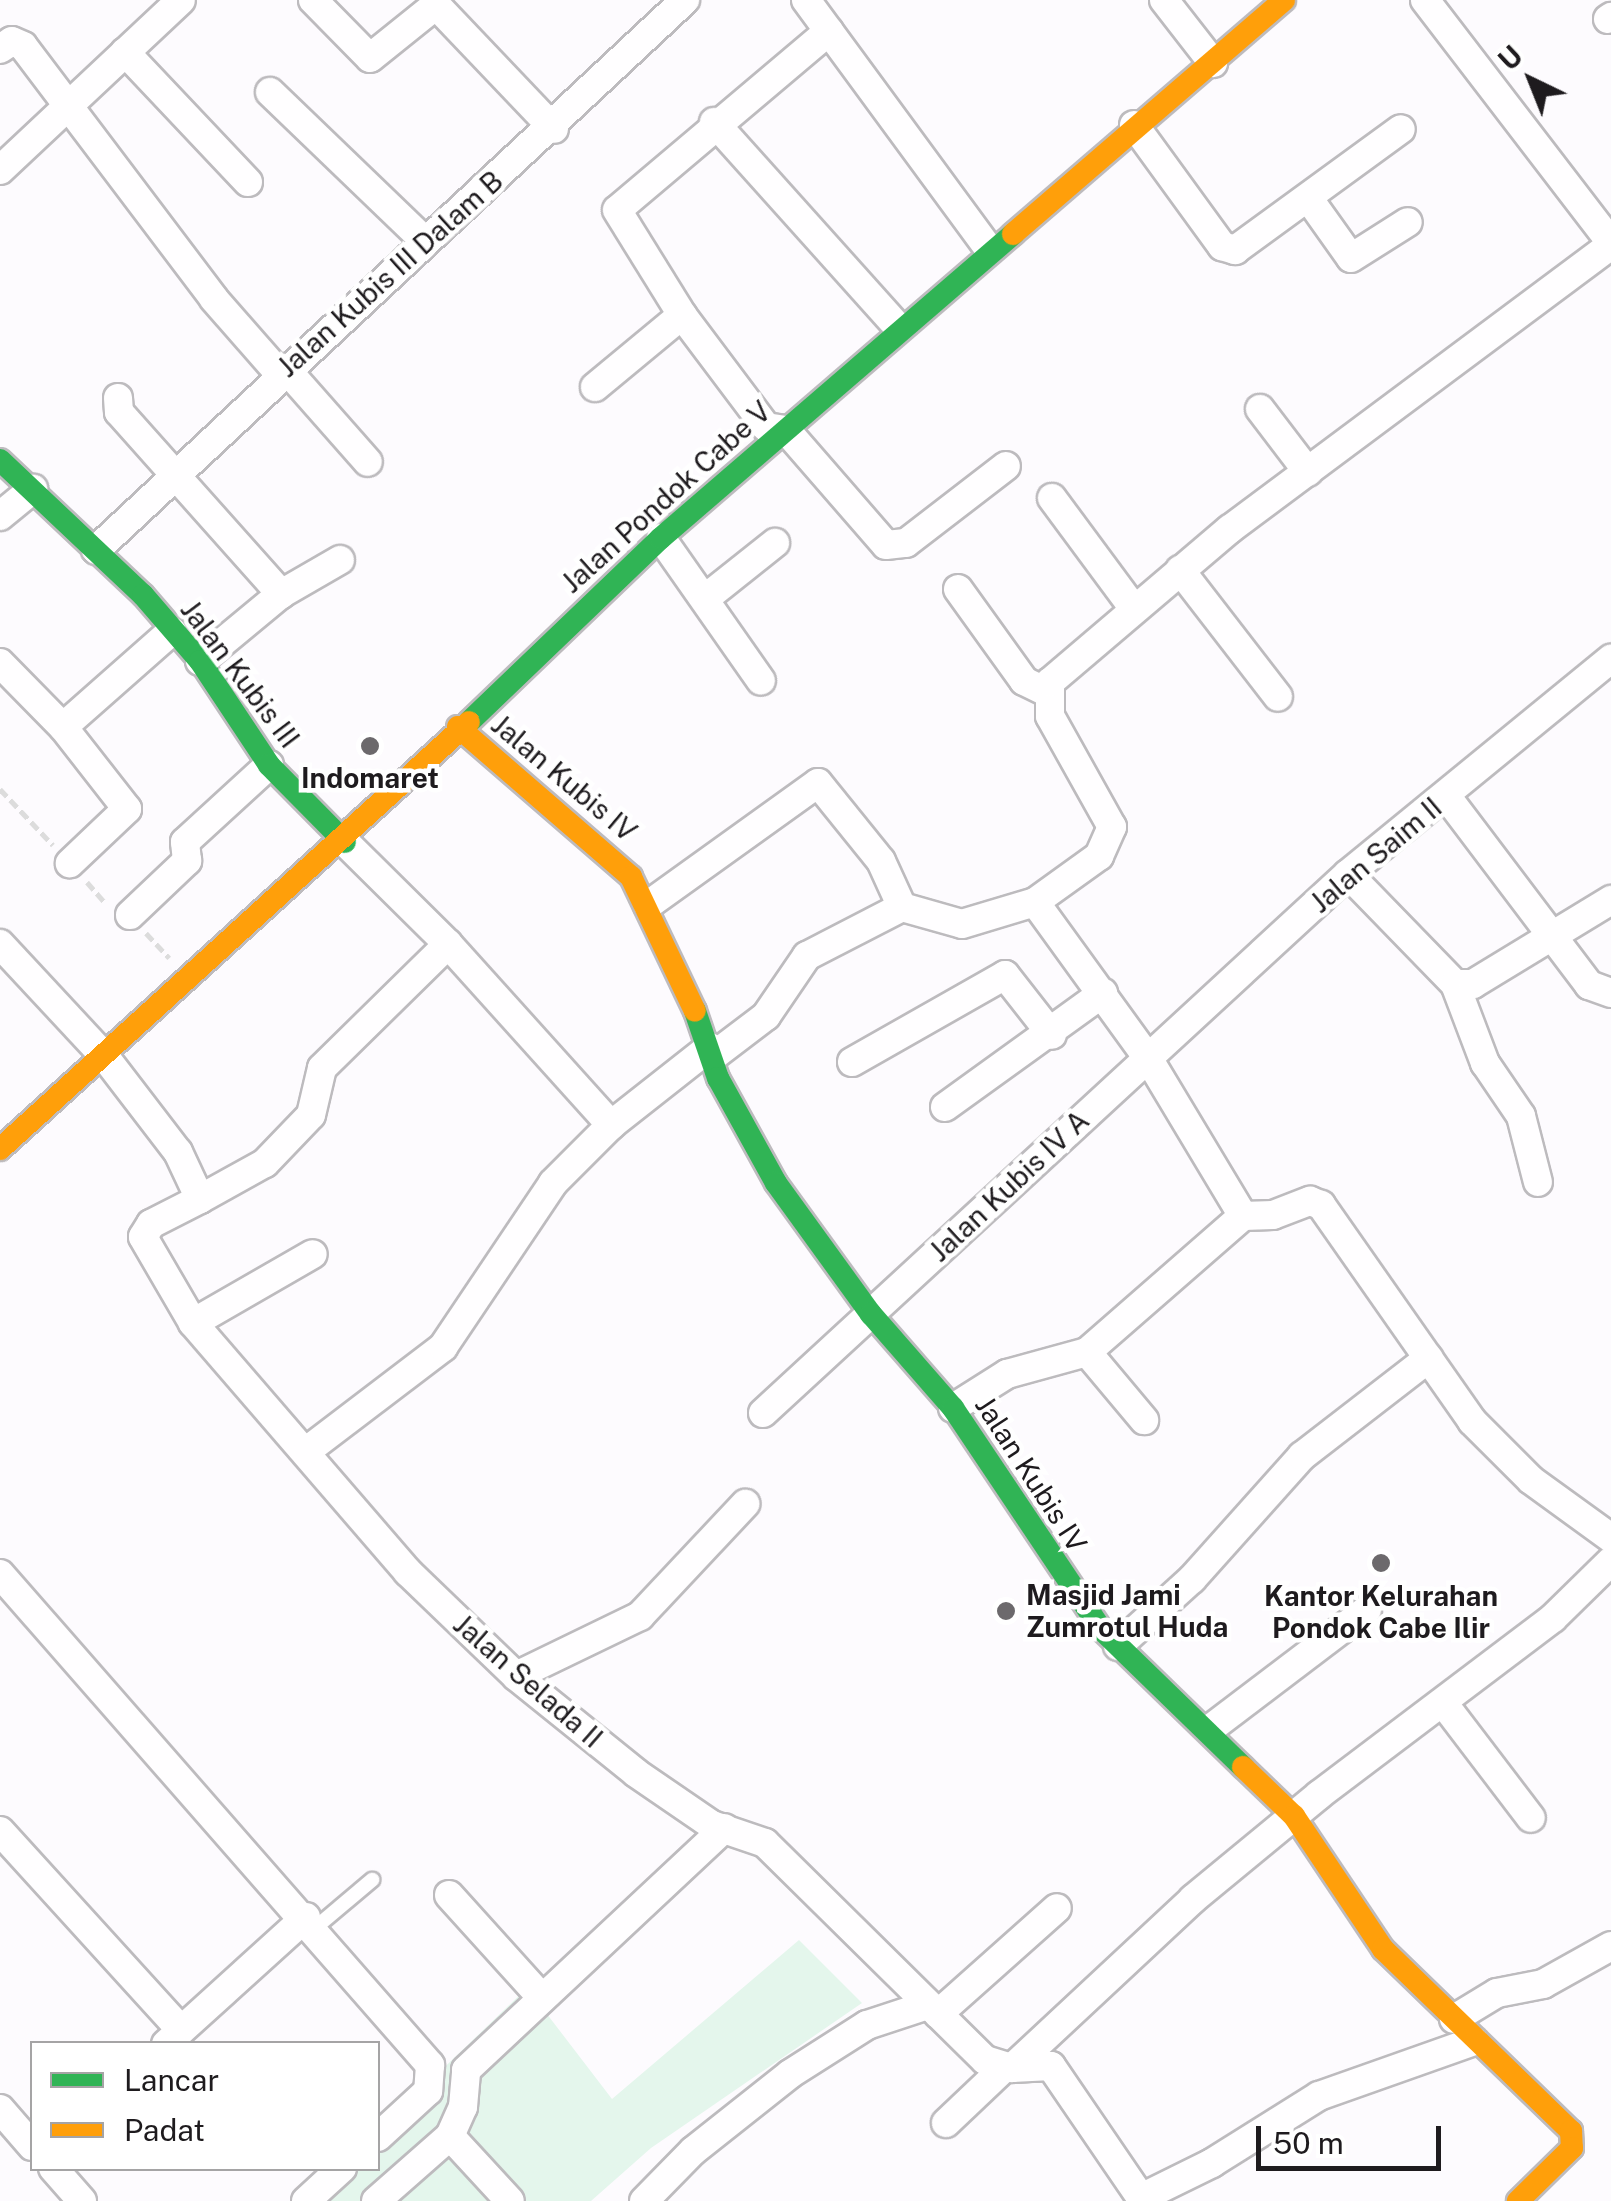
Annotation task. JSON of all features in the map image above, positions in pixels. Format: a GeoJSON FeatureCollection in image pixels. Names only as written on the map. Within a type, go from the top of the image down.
{"type":"FeatureCollection","features":[{"type":"Feature","properties":{"kind":"street"},"geometry":{"type":"LineString","coordinates":[[0,170],[181,0]]}},
{"type":"Feature","properties":{"kind":"street"},"geometry":{"type":"LineString","coordinates":[[314,0],[370,58],[436,5],[554,129]]}},
{"type":"Feature","properties":{"kind":"street","name":"Jalan Kubis III Dalam B"},"geometry":{"type":"LineString","coordinates":[[96,550],[176,470],[424,240],[554,129],[685,0]]}},
{"type":"Feature","properties":{"kind":"street"},"geometry":{"type":"LineString","coordinates":[[806,0],[989,249]]}},
{"type":"Feature","properties":{"kind":"street"},"geometry":{"type":"LineString","coordinates":[[1164,0],[1214,63]]}},
{"type":"Feature","properties":{"kind":"street","name":"Jalan Pondok Cabe V"},"geometry":{"type":"LineString","coordinates":[[0,1149],[345,842],[458,727],[662,538],[989,249],[1284,0]]}},
{"type":"Feature","properties":{"kind":"street"},"geometry":{"type":"LineString","coordinates":[[308,1450],[443,1347],[540,1199],[611,1125],[766,1016],[807,956],[902,907],[962,924],[1035,902],[1099,856],[1112,827],[1062,743],[1047,692],[1057,672],[1132,606],[1611,243],[1425,0]]}},
{"type":"Feature","properties":{"kind":"street"},"geometry":{"type":"LineString","coordinates":[[828,32],[714,122],[617,210],[682,315],[766,427],[786,430],[880,539],[895,548],[1006,466]]}},
{"type":"Feature","properties":{"kind":"street"},"geometry":{"type":"LineString","coordinates":[[0,48],[18,42],[70,105],[214,299],[368,462]]}},
{"type":"Feature","properties":{"kind":"street"},"geometry":{"type":"LineString","coordinates":[[125,52],[248,182]]}},
{"type":"Feature","properties":{"kind":"street"},"geometry":{"type":"LineString","coordinates":[[270,92],[424,240]]}},
{"type":"Feature","properties":{"kind":"street"},"geometry":{"type":"LineString","coordinates":[[714,122],[898,328]]}},
{"type":"Feature","properties":{"kind":"street"},"geometry":{"type":"LineString","coordinates":[[1134,125],[1228,250],[1244,247],[1401,129]]}},
{"type":"Feature","properties":{"kind":"street"},"geometry":{"type":"LineString","coordinates":[[1308,199],[1351,258],[1408,222]]}},
{"type":"Feature","properties":{"kind":"street"},"geometry":{"type":"LineString","coordinates":[[595,387],[682,315]]}},
{"type":"Feature","properties":{"kind":"street"},"geometry":{"type":"LineString","coordinates":[[118,398],[119,412],[176,470],[281,594]]}},
{"type":"Feature","properties":{"kind":"street"},"geometry":{"type":"LineString","coordinates":[[1260,409],[1308,472]]}},
{"type":"Feature","properties":{"kind":"street","name":"Jalan Kubis III"},"geometry":{"type":"LineString","coordinates":[[0,460],[96,550],[200,661],[269,765],[345,842]]}},
{"type":"Feature","properties":{"kind":"street"},"geometry":{"type":"LineString","coordinates":[[0,516],[33,490]]}},
{"type":"Feature","properties":{"kind":"street"},"geometry":{"type":"LineString","coordinates":[[1052,498],[1132,606]]}},
{"type":"Feature","properties":{"kind":"street"},"geometry":{"type":"LineString","coordinates":[[662,538],[761,681]]}},
{"type":"Feature","properties":{"kind":"street"},"geometry":{"type":"LineString","coordinates":[[706,597],[774,543]]}},
{"type":"Feature","properties":{"kind":"street"},"geometry":{"type":"LineString","coordinates":[[200,661],[281,594],[340,560]]}},
{"type":"Feature","properties":{"kind":"street"},"geometry":{"type":"LineString","coordinates":[[1180,570],[1278,697]]}},
{"type":"Feature","properties":{"kind":"street"},"geometry":{"type":"LineString","coordinates":[[958,589],[1024,681],[1047,692]]}},
{"type":"Feature","properties":{"kind":"street"},"geometry":{"type":"LineString","coordinates":[[63,727],[172,631]]}},
{"type":"Feature","properties":{"kind":"street","name":"Jalan Saim II"},"geometry":{"type":"LineString","coordinates":[[1150,1061],[1348,874],[1611,660]]}},
{"type":"Feature","properties":{"kind":"street"},"geometry":{"type":"LineString","coordinates":[[0,662],[63,727],[126,809],[70,864]]}},
{"type":"Feature","properties":{"kind":"street","name":"Jalan Kubis IV"},"geometry":{"type":"LineString","coordinates":[[458,727],[603,846],[648,906],[711,1052],[776,1182],[871,1314],[953,1408],[1048,1556],[1118,1646],[1210,1729],[1294,1816],[1383,1949],[1474,2041],[1537,2095],[1574,2138],[1572,2148],[1518,2201]]}},
{"type":"Feature","properties":{"kind":"street"},"geometry":{"type":"LineString","coordinates":[[130,915],[187,861],[186,842],[269,765]]}},
{"type":"Feature","properties":{"kind":"street"},"geometry":{"type":"LineString","coordinates":[[648,906],[818,784],[882,861],[902,907]]}},
{"type":"Feature","properties":{"kind":"street"},"geometry":{"type":"LineString","coordinates":[[1447,796],[1589,986],[1611,992]]}},
{"type":"Feature","properties":{"kind":"street"},"geometry":{"type":"LineString","coordinates":[[345,842],[448,944],[611,1125]]}},
{"type":"Feature","properties":{"kind":"street"},"geometry":{"type":"LineString","coordinates":[[1348,874],[1456,984],[1484,1063],[1521,1116],[1538,1182]]}},
{"type":"Feature","properties":{"kind":"street"},"geometry":{"type":"LineString","coordinates":[[1456,984],[1473,984],[1611,900]]}},
{"type":"Feature","properties":{"kind":"street"},"geometry":{"type":"LineString","coordinates":[[1035,902],[1150,1061],[1243,1216]]}},
{"type":"Feature","properties":{"kind":"street"},"geometry":{"type":"LineString","coordinates":[[0,944],[105,1058],[178,1152],[200,1199],[244,1178],[277,1151],[311,1116],[322,1068],[448,944]]}},
{"type":"Feature","properties":{"kind":"street"},"geometry":{"type":"LineString","coordinates":[[852,1062],[1005,975],[1052,1036]]}},
{"type":"Feature","properties":{"kind":"street"},"geometry":{"type":"LineString","coordinates":[[945,1107],[1052,1036],[1103,993]]}},
{"type":"Feature","properties":{"kind":"street","name":"Jalan Kubis IV A"},"geometry":{"type":"LineString","coordinates":[[763,1413],[1009,1181],[1150,1061]]}},
{"type":"Feature","properties":{"kind":"street","name":"Jalan Selada II"},"geometry":{"type":"LineString","coordinates":[[200,1199],[152,1224],[144,1238],[194,1323],[308,1450],[408,1572],[516,1676],[636,1772],[725,1828],[766,1842],[985,2060],[1009,2068],[1051,2066],[1142,2199]]}},
{"type":"Feature","properties":{"kind":"street"},"geometry":{"type":"LineString","coordinates":[[953,1408],[1007,1374],[1087,1352],[1243,1216],[1273,1214],[1310,1201],[1321,1205],[1429,1358],[1503,1454],[1611,1538]]}},
{"type":"Feature","properties":{"kind":"street"},"geometry":{"type":"LineString","coordinates":[[194,1323],[313,1254]]}},
{"type":"Feature","properties":{"kind":"street"},"geometry":{"type":"LineString","coordinates":[[1087,1352],[1144,1420]]}},
{"type":"Feature","properties":{"kind":"street"},"geometry":{"type":"LineString","coordinates":[[1118,1646],[1192,1579],[1332,1428],[1429,1358]]}},
{"type":"Feature","properties":{"kind":"street"},"geometry":{"type":"LineString","coordinates":[[516,1676],[640,1616],[746,1504]]}},
{"type":"Feature","properties":{"kind":"street"},"geometry":{"type":"LineString","coordinates":[[946,2123],[1193,1900],[1294,1816],[1553,1618],[1611,1561]]}},
{"type":"Feature","properties":{"kind":"street"},"geometry":{"type":"LineString","coordinates":[[0,1574],[310,1922],[433,2072],[428,2091],[380,2135]]}},
{"type":"Feature","properties":{"kind":"street"},"geometry":{"type":"LineString","coordinates":[[1210,1729],[1367,1610]]}},
{"type":"Feature","properties":{"kind":"street"},"geometry":{"type":"LineString","coordinates":[[1444,1704],[1531,1818]]}},
{"type":"Feature","properties":{"kind":"street"},"geometry":{"type":"LineString","coordinates":[[376,2201],[450,2136],[463,2106],[466,2070],[725,1828]]}},
{"type":"Feature","properties":{"kind":"street"},"geometry":{"type":"LineString","coordinates":[[0,1831],[174,2037],[310,1922]]}},
{"type":"Feature","properties":{"kind":"street"},"geometry":{"type":"LineString","coordinates":[[450,1894],[542,1998]]}},
{"type":"Feature","properties":{"kind":"street"},"geometry":{"type":"LineString","coordinates":[[644,2201],[693,2151],[790,2074],[867,2025],[933,2010],[1057,1908]]}},
{"type":"Feature","properties":{"kind":"street"},"geometry":{"type":"LineString","coordinates":[[1454,2019],[1497,1993],[1543,1984],[1611,1946]]}},
{"type":"Feature","properties":{"kind":"street"},"geometry":{"type":"LineString","coordinates":[[1142,2199],[1212,2163],[1318,2096],[1474,2041]]}},
{"type":"Feature","properties":{"kind":"street"},"geometry":{"type":"LineString","coordinates":[[0,2109],[30,2144]]}},
{"type":"Feature","properties":{"kind":"street"},"geometry":{"type":"LineString","coordinates":[[450,2136],[510,2201]]}},
{"type":"Feature","properties":{"kind":"street"},"geometry":{"type":"LineString","coordinates":[[56,2171],[82,2201]]}},
{"type":"Feature","properties":{"kind":"street"},"geometry":{"type":"LineString","coordinates":[[306,2201],[339,2171]]}},
{"type":"Feature","properties":{"kind":"lane"},"geometry":{"type":"LineString","coordinates":[[310,1922],[372,1880]]}},
{"type":"Feature","properties":{"kind":"path"},"geometry":{"type":"LineString","coordinates":[[0,788],[120,920],[130,915],[191,982]]}},
{"type":"Feature","properties":{"kind":"green space"},"geometry":{"type":"Polygon","coordinates":[[[799,1940],[862,2003],[651,2148],[591,2201],[304,2201],[336,2171],[380,2171],[380,2129],[527,1988],[612,2099],[799,1940]]]}},
{"type":"Feature","properties":{"kind":"traffic: fast"},"geometry":{"type":"LineString","coordinates":[[469,722],[661,538],[1013,234]]}},
{"type":"Feature","properties":{"kind":"traffic: fast"},"geometry":{"type":"LineString","coordinates":[[0,460],[143,595],[200,661],[269,765],[345,842]]}},
{"type":"Feature","properties":{"kind":"traffic: fast"},"geometry":{"type":"LineString","coordinates":[[695,1011],[718,1078],[776,1183],[871,1314],[953,1408],[1101,1629],[1243,1767]]}},
{"type":"Feature","properties":{"kind":"traffic: slow"},"geometry":{"type":"LineString","coordinates":[[1013,234],[1284,0]]}},
{"type":"Feature","properties":{"kind":"traffic: slow"},"geometry":{"type":"LineString","coordinates":[[0,1149],[469,722]]}},
{"type":"Feature","properties":{"kind":"traffic: slow"},"geometry":{"type":"LineString","coordinates":[[458,727],[631,877],[695,1011]]}},
{"type":"Feature","properties":{"kind":"traffic: slow"},"geometry":{"type":"LineString","coordinates":[[1243,1767],[1294,1816],[1383,1949],[1571,2131],[1572,2148],[1518,2201]]}},
{"type":"Feature","properties":{"kind":"place","name":"Indomaret"},"geometry":{"type":"Point","coordinates":[370,746]}},
{"type":"Feature","properties":{"kind":"place","name":"Kantor Kelurahan Pondok Cabe Ilir"},"geometry":{"type":"Point","coordinates":[1381,1563]}},
{"type":"Feature","properties":{"kind":"place","name":"Masjid Jami Zumrotul Huda"},"geometry":{"type":"Point","coordinates":[1006,1611]}}]}
